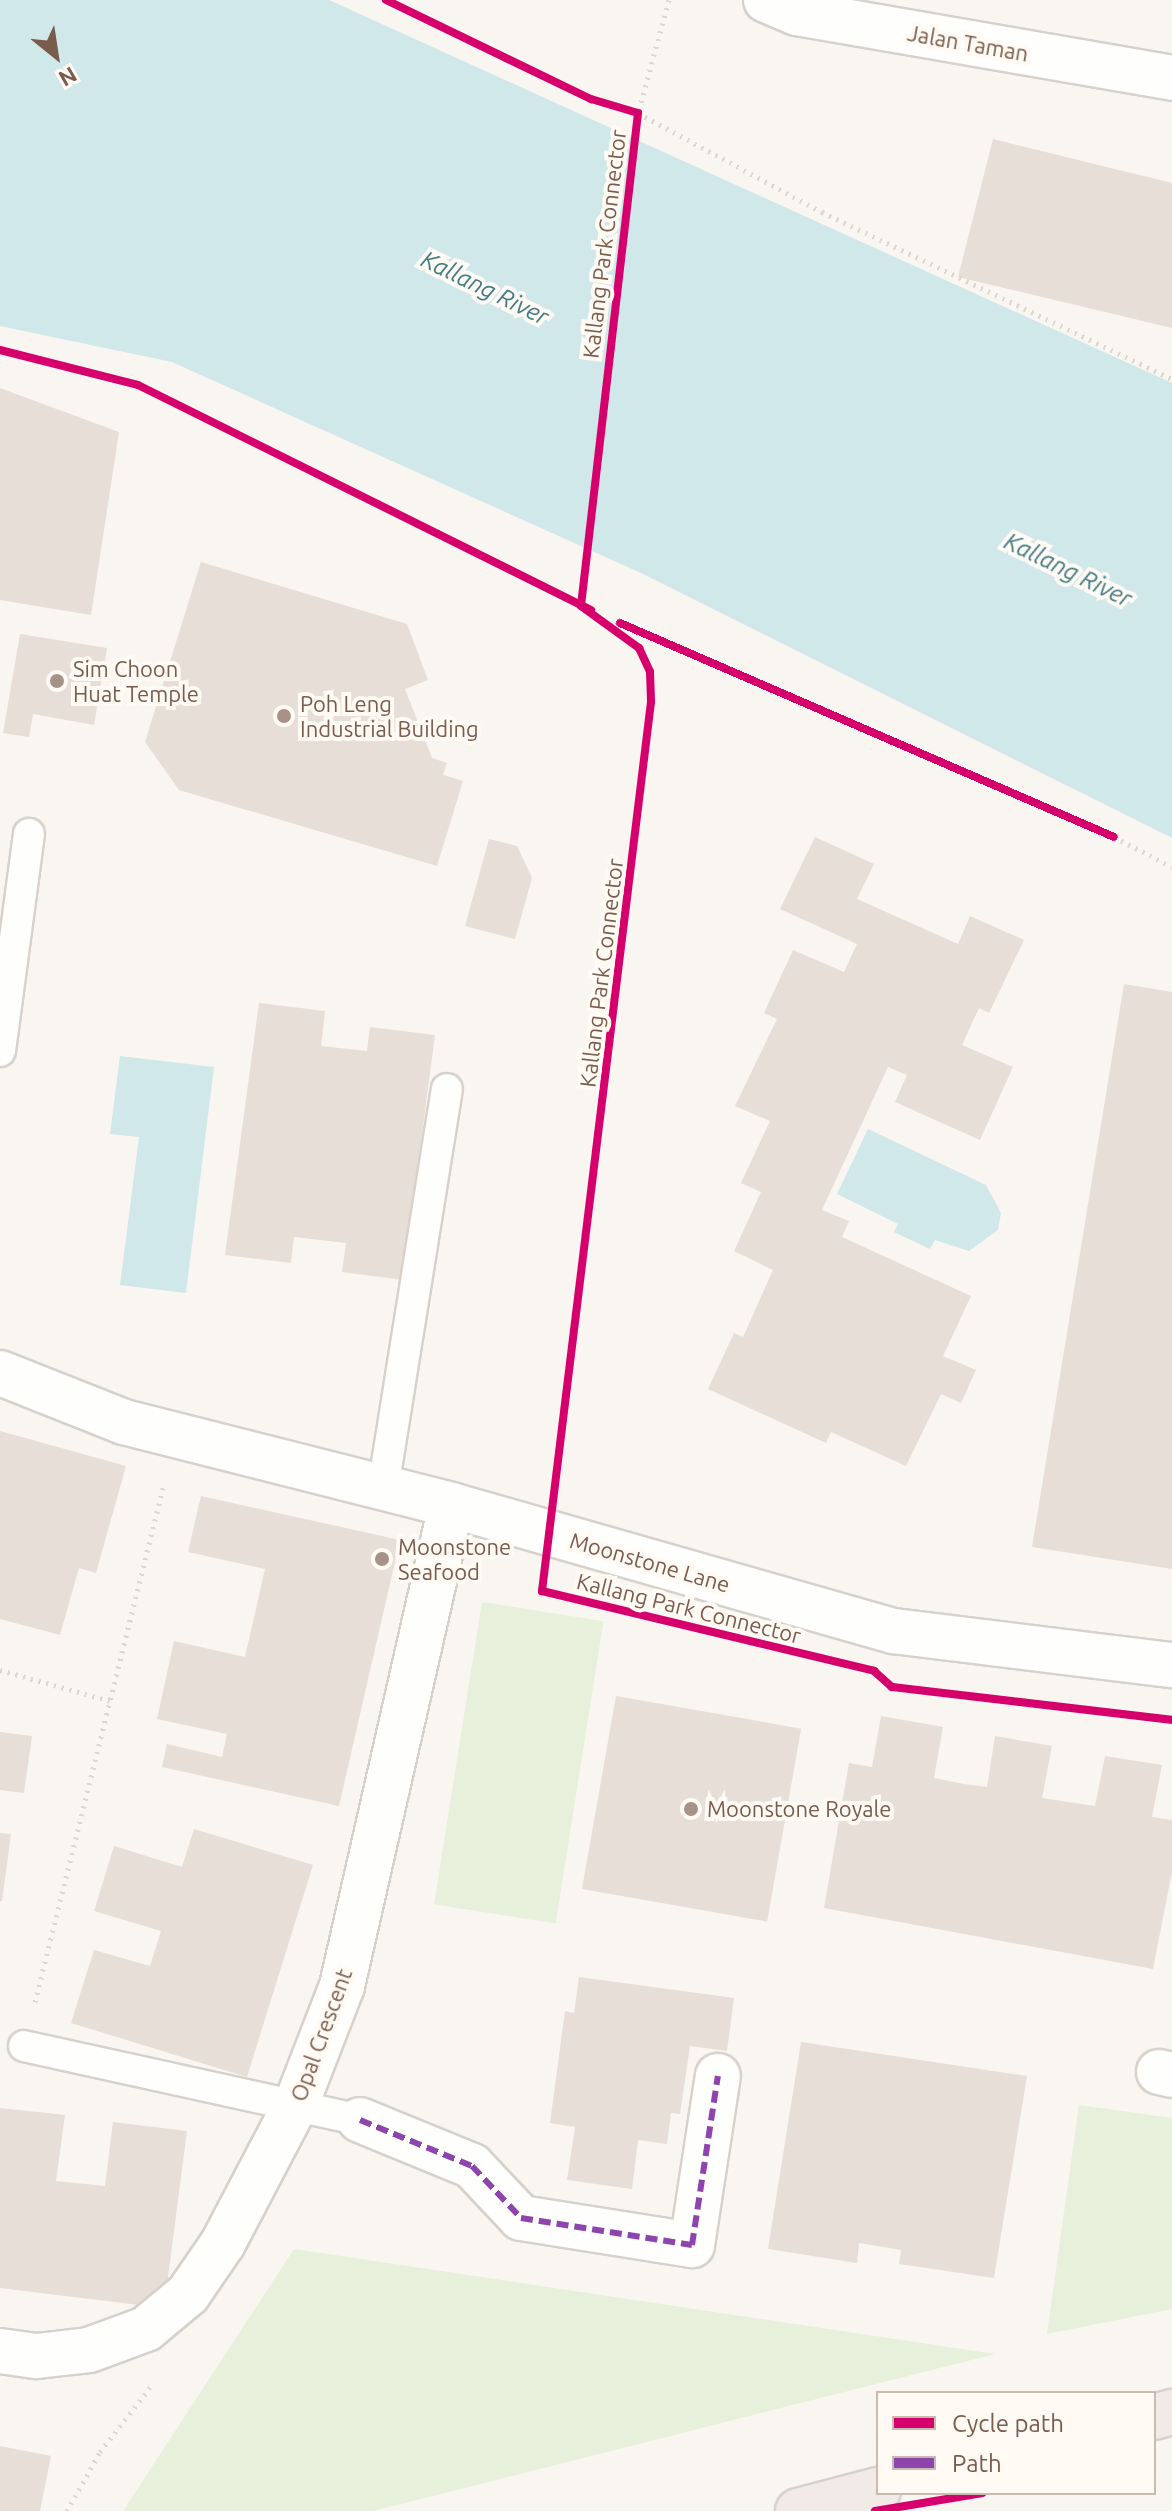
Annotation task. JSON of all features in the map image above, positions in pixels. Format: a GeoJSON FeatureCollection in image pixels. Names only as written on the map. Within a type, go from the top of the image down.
{"type":"FeatureCollection","features":[{"type":"Feature","properties":{"kind":"highway"},"geometry":{"type":"LineString","coordinates":[[798,2511],[876,2491]]}},
{"type":"Feature","properties":{"kind":"street","name":"Jalan Taman"},"geometry":{"type":"LineString","coordinates":[[766,0],[797,13],[1172,78]]}},
{"type":"Feature","properties":{"kind":"street","name":"Moonstone Lane"},"geometry":{"type":"LineString","coordinates":[[0,1373],[177,1436],[451,1505],[894,1631],[1172,1665]]}},
{"type":"Feature","properties":{"kind":"street","name":"Opal Crescent"},"geometry":{"type":"LineString","coordinates":[[0,2351],[37,2356],[89,2350],[146,2329],[170,2314],[201,2279],[297,2102],[342,1986],[451,1505]]}},
{"type":"Feature","properties":{"kind":"street"},"geometry":{"type":"LineString","coordinates":[[360,2120],[472,2166],[521,2218],[692,2245],[718,2076]]}},
{"type":"Feature","properties":{"kind":"lane"},"geometry":{"type":"LineString","coordinates":[[0,1051],[29,834]]}},
{"type":"Feature","properties":{"kind":"lane"},"geometry":{"type":"LineString","coordinates":[[383,1488],[447,1089]]}},
{"type":"Feature","properties":{"kind":"lane"},"geometry":{"type":"LineString","coordinates":[[24,2046],[297,2102],[360,2120]]}},
{"type":"Feature","properties":{"kind":"path"},"geometry":{"type":"LineString","coordinates":[[669,0],[638,113],[822,212],[1172,379]]}},
{"type":"Feature","properties":{"kind":"path"},"geometry":{"type":"LineString","coordinates":[[1099,831],[1172,867]]}},
{"type":"Feature","properties":{"kind":"path"},"geometry":{"type":"LineString","coordinates":[[24,2046],[177,1436]]}},
{"type":"Feature","properties":{"kind":"path"},"geometry":{"type":"LineString","coordinates":[[0,1670],[110,1701]]}},
{"type":"Feature","properties":{"kind":"path"},"geometry":{"type":"LineString","coordinates":[[67,2511],[100,2452],[152,2385],[146,2329]]}},
{"type":"Feature","properties":{"kind":"green space"},"geometry":{"type":"Polygon","coordinates":[[[482,1602],[603,1621],[556,1923],[434,1904],[482,1602]]]}},
{"type":"Feature","properties":{"kind":"green space"},"geometry":{"type":"Polygon","coordinates":[[[1079,2105],[1172,2118],[1172,2309],[1047,2334],[1079,2105]]]}},
{"type":"Feature","properties":{"kind":"green space"},"geometry":{"type":"Polygon","coordinates":[[[294,2249],[995,2354],[373,2511],[123,2511],[294,2249]]]}},
{"type":"Feature","properties":{"kind":"water","name":"Kallang River"},"geometry":{"type":"Polygon","coordinates":[[[0,0],[329,0],[1172,383],[1172,838],[641,573],[172,362],[0,326],[0,0]]]}},
{"type":"Feature","properties":{"kind":"water"},"geometry":{"type":"Polygon","coordinates":[[[120,1056],[214,1067],[186,1293],[120,1285],[139,1137],[110,1134],[120,1056]]]}},
{"type":"Feature","properties":{"kind":"water"},"geometry":{"type":"Polygon","coordinates":[[[868,1129],[986,1185],[1001,1213],[998,1230],[969,1251],[935,1240],[930,1249],[894,1232],[898,1224],[837,1194],[868,1129]]]}},
{"type":"Feature","properties":{"kind":"building"},"geometry":{"type":"Polygon","coordinates":[[[993,139],[1172,183],[1172,328],[958,277],[993,139]]]}},
{"type":"Feature","properties":{"kind":"building"},"geometry":{"type":"Polygon","coordinates":[[[0,388],[119,432],[91,615],[0,600],[0,388]]]}},
{"type":"Feature","properties":{"kind":"building","name":"Poh Leng Industrial Building"},"geometry":{"type":"Polygon","coordinates":[[[201,562],[407,624],[428,680],[405,689],[432,758],[447,763],[443,775],[463,781],[437,866],[179,790],[145,742],[201,562]]]}},
{"type":"Feature","properties":{"kind":"building","name":"Sim Choon Huat Temple"},"geometry":{"type":"Polygon","coordinates":[[[20,634],[107,648],[94,725],[33,714],[29,737],[3,733],[20,634]]]}},
{"type":"Feature","properties":{"kind":"building"},"geometry":{"type":"Polygon","coordinates":[[[815,837],[874,864],[857,899],[958,944],[970,916],[1024,940],[989,1013],[979,1008],[962,1045],[1013,1067],[980,1140],[895,1102],[907,1075],[888,1067],[822,1210],[849,1221],[842,1237],[971,1296],[943,1356],[976,1370],[961,1403],[941,1394],[906,1466],[831,1432],[826,1443],[708,1389],[734,1333],[743,1337],[773,1270],[734,1251],[761,1192],[741,1183],[770,1121],[735,1106],[777,1019],[764,1013],[793,950],[844,972],[857,944],[780,909],[815,837]]]}},
{"type":"Feature","properties":{"kind":"building"},"geometry":{"type":"Polygon","coordinates":[[[489,839],[517,846],[532,878],[515,939],[465,926],[489,839]]]}},
{"type":"Feature","properties":{"kind":"building"},"geometry":{"type":"Polygon","coordinates":[[[1124,984],[1172,992],[1172,1569],[1032,1547],[1124,984]]]}},
{"type":"Feature","properties":{"kind":"building"},"geometry":{"type":"Polygon","coordinates":[[[259,1003],[325,1011],[321,1046],[367,1051],[370,1027],[435,1035],[403,1280],[342,1272],[346,1243],[294,1237],[291,1263],[225,1255],[259,1003]]]}},
{"type":"Feature","properties":{"kind":"building"},"geometry":{"type":"Polygon","coordinates":[[[0,1431],[126,1466],[96,1573],[79,1568],[60,1635],[0,1619],[0,1431]]]}},
{"type":"Feature","properties":{"kind":"building"},"geometry":{"type":"Polygon","coordinates":[[[201,1496],[400,1540],[339,1806],[162,1767],[167,1744],[222,1757],[227,1734],[157,1719],[174,1641],[245,1657],[265,1569],[188,1552],[201,1496]]]}},
{"type":"Feature","properties":{"kind":"building","name":"Moonstone Royale"},"geometry":{"type":"Polygon","coordinates":[[[616,1696],[801,1729],[767,1922],[582,1889],[616,1696]]]}},
{"type":"Feature","properties":{"kind":"building"},"geometry":{"type":"Polygon","coordinates":[[[881,1716],[943,1727],[934,1778],[964,1784],[987,1787],[995,1736],[1052,1746],[1042,1798],[1095,1806],[1105,1756],[1162,1765],[1152,1817],[1172,1820],[1172,1872],[1153,1969],[824,1908],[849,1763],[872,1767],[881,1716]]]}},
{"type":"Feature","properties":{"kind":"building"},"geometry":{"type":"Polygon","coordinates":[[[0,1732],[32,1736],[24,1793],[0,1790],[0,1732]]]}},
{"type":"Feature","properties":{"kind":"building"},"geometry":{"type":"Polygon","coordinates":[[[194,1829],[313,1865],[247,2077],[71,2023],[94,1950],[150,1966],[161,1931],[94,1911],[114,1846],[182,1867],[194,1829]]]}},
{"type":"Feature","properties":{"kind":"building"},"geometry":{"type":"Polygon","coordinates":[[[0,1833],[11,1834],[2,1901],[0,1901],[0,1833]]]}},
{"type":"Feature","properties":{"kind":"building"},"geometry":{"type":"Polygon","coordinates":[[[579,1977],[734,1998],[727,2051],[690,2046],[680,2114],[671,2113],[667,2144],[638,2140],[632,2189],[567,2180],[575,2127],[550,2123],[565,2011],[574,2013],[579,1977]]]}},
{"type":"Feature","properties":{"kind":"building"},"geometry":{"type":"Polygon","coordinates":[[[801,2042],[1027,2076],[994,2278],[899,2264],[901,2250],[859,2243],[857,2263],[768,2249],[801,2042]]]}},
{"type":"Feature","properties":{"kind":"building"},"geometry":{"type":"Polygon","coordinates":[[[0,2108],[65,2115],[56,2181],[105,2186],[113,2122],[187,2131],[164,2308],[0,2288],[0,2108]]]}},
{"type":"Feature","properties":{"kind":"building"},"geometry":{"type":"Polygon","coordinates":[[[0,2446],[51,2456],[40,2511],[0,2511],[0,2446]]]}},
{"type":"Feature","properties":{"kind":"marked path"},"geometry":{"type":"LineString","coordinates":[[360,2120],[472,2166],[521,2218],[692,2245],[718,2076]]}},
{"type":"Feature","properties":{"kind":"cycle path","name":"Kallang Park Connector"},"geometry":{"type":"LineString","coordinates":[[386,0],[591,99],[638,113],[581,606],[639,648],[650,672],[651,702],[542,1591],[874,1671],[892,1687],[1172,1720]]}},
{"type":"Feature","properties":{"kind":"cycle path"},"geometry":{"type":"LineString","coordinates":[[0,350],[138,385],[591,610]]}},
{"type":"Feature","properties":{"kind":"cycle path"},"geometry":{"type":"LineString","coordinates":[[620,623],[1114,837]]}},
{"type":"Feature","properties":{"kind":"cycle path"},"geometry":{"type":"LineString","coordinates":[[875,2511],[970,2495]]}},
{"type":"Feature","properties":{"kind":"place","name":"Sim Choon Huat Temple"},"geometry":{"type":"Point","coordinates":[57,681]}},
{"type":"Feature","properties":{"kind":"place","name":"Poh Leng Industrial Building"},"geometry":{"type":"Point","coordinates":[284,716]}},
{"type":"Feature","properties":{"kind":"place","name":"Moonstone Seafood"},"geometry":{"type":"Point","coordinates":[382,1559]}},
{"type":"Feature","properties":{"kind":"place","name":"Moonstone Royale"},"geometry":{"type":"Point","coordinates":[691,1809]}}]}
